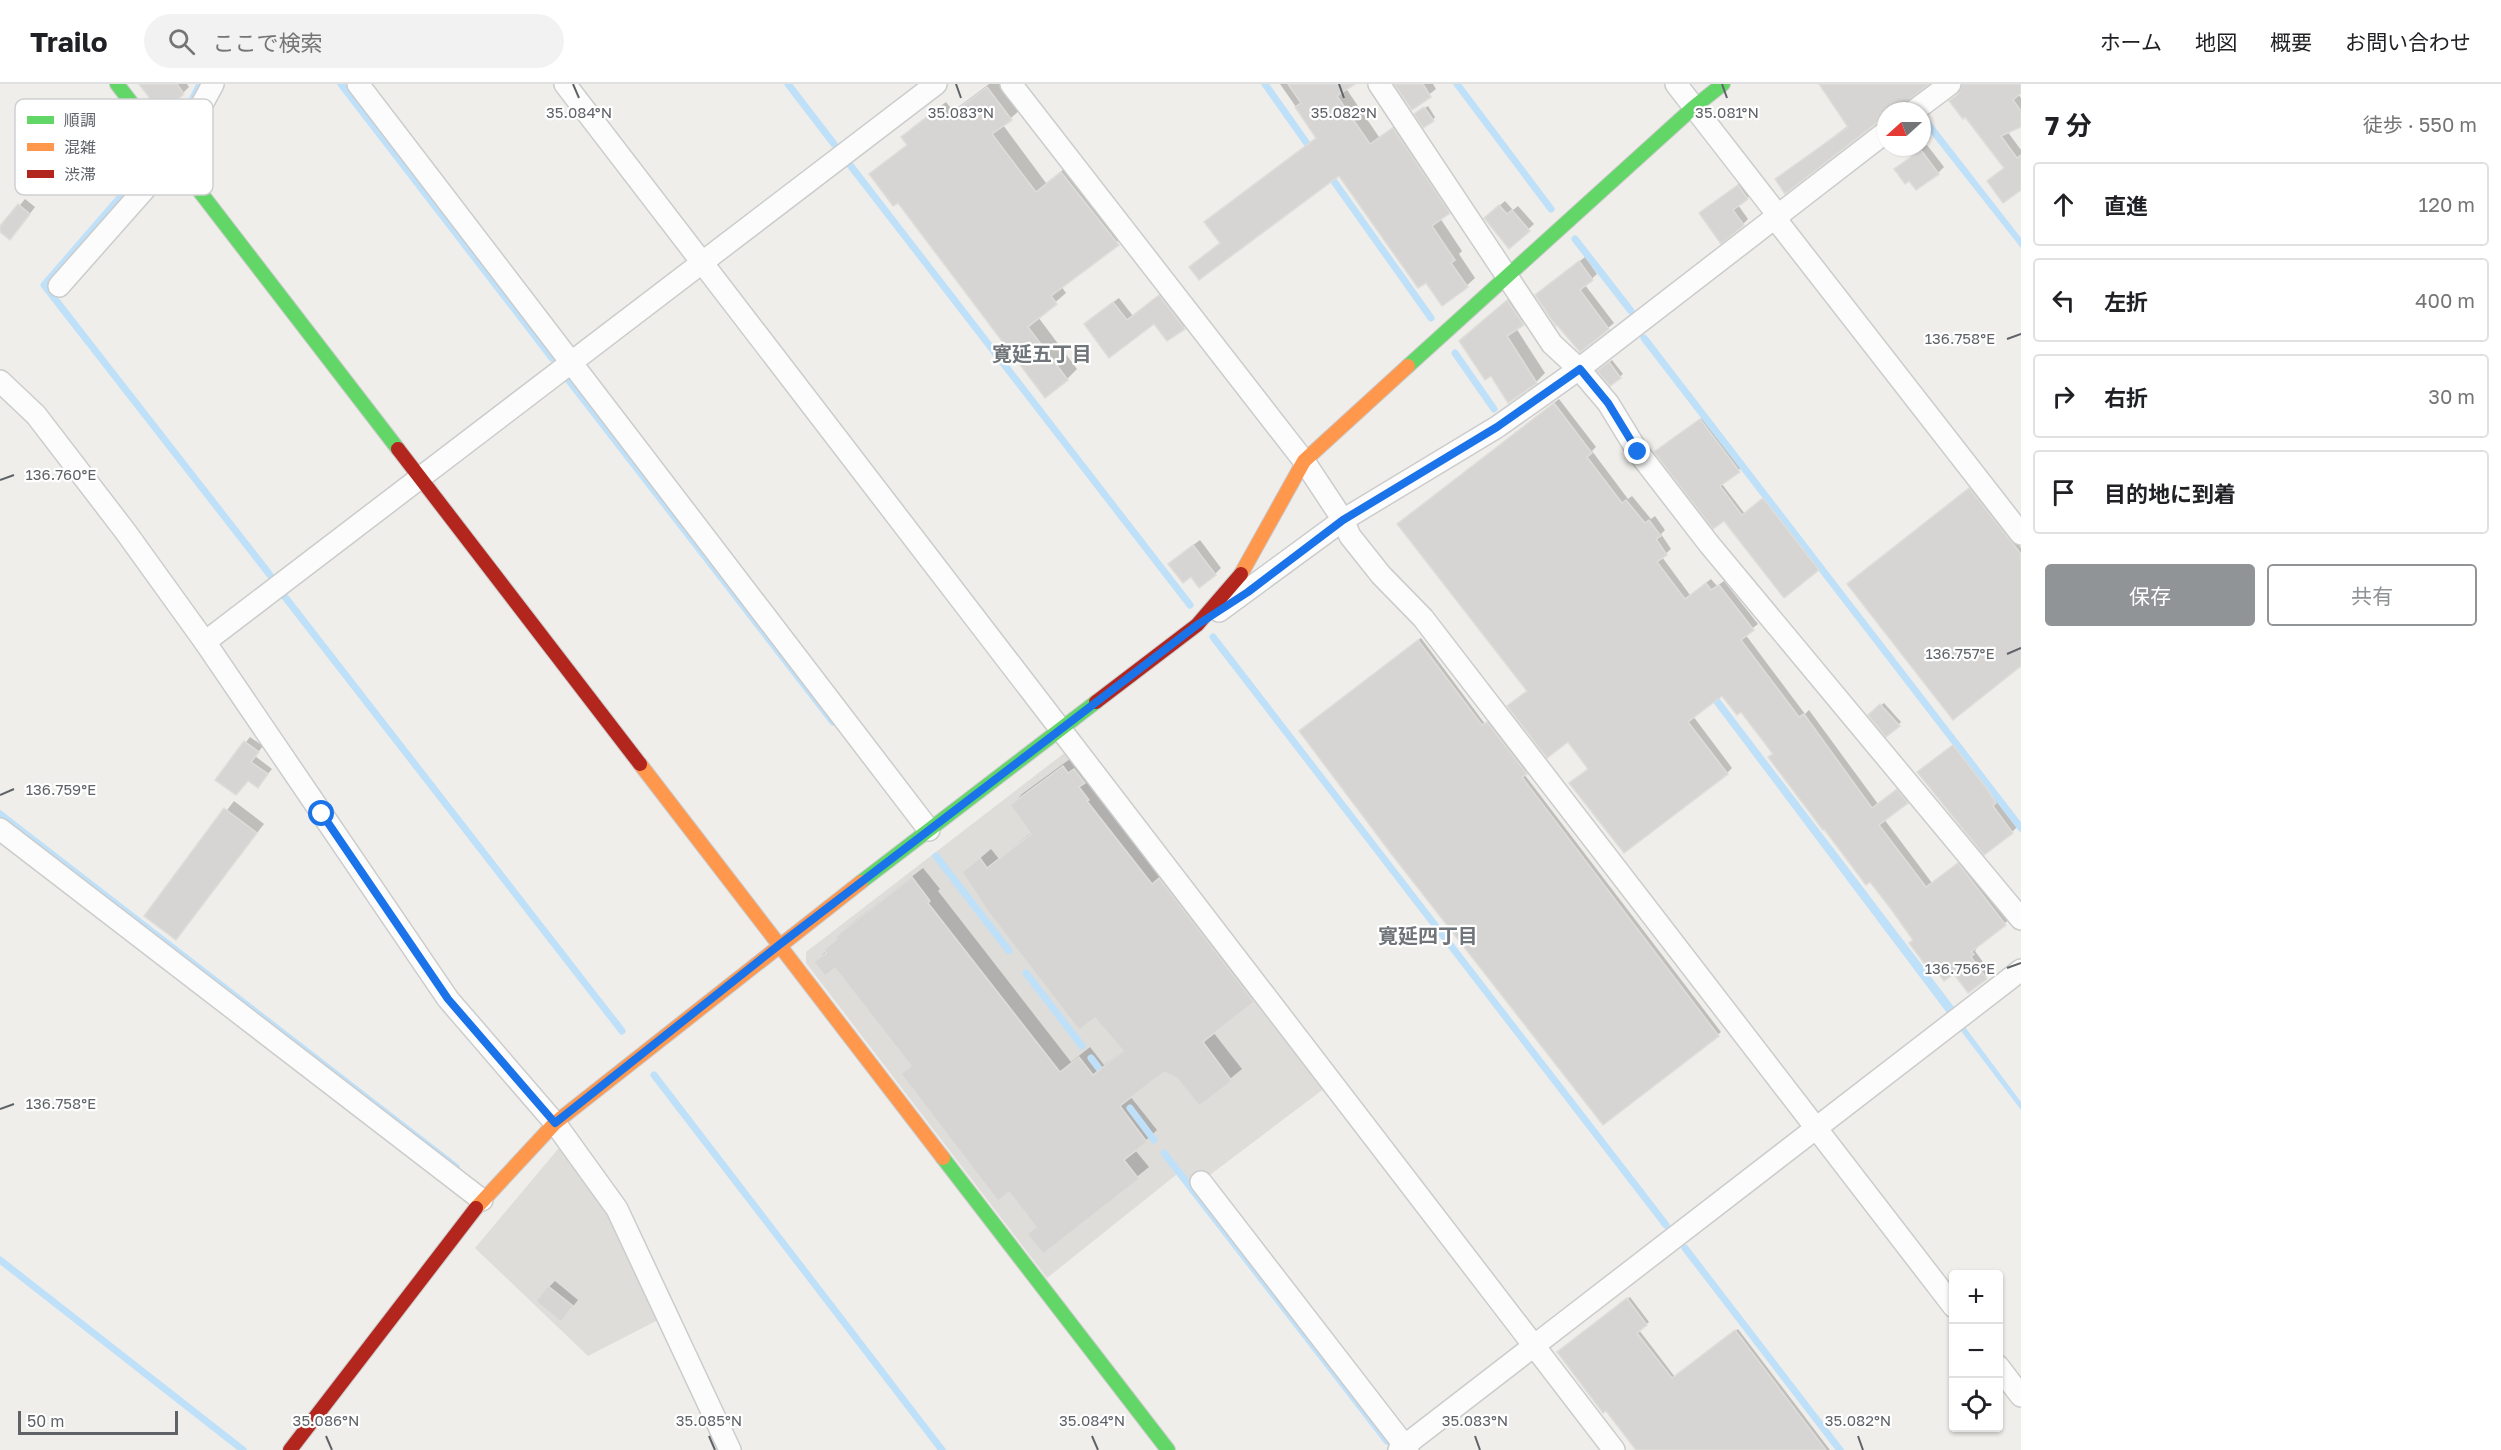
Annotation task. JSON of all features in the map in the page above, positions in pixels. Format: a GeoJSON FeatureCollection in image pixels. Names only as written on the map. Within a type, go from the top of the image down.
{"type":"FeatureCollection","features":[{"type":"Feature","properties":{"kind":"street"},"geometry":{"type":"LineString","coordinates":[[117,84],[129,99]]}},
{"type":"Feature","properties":{"kind":"street"},"geometry":{"type":"LineString","coordinates":[[205,99],[213,84]]}},
{"type":"Feature","properties":{"kind":"street"},"geometry":{"type":"LineString","coordinates":[[358,84],[929,830]]}},
{"type":"Feature","properties":{"kind":"street"},"geometry":{"type":"LineString","coordinates":[[566,84],[1614,1450]]}},
{"type":"Feature","properties":{"kind":"street"},"geometry":{"type":"LineString","coordinates":[[205,642],[936,84]]}},
{"type":"Feature","properties":{"kind":"street"},"geometry":{"type":"LineString","coordinates":[[1011,84],[1304,461],[1343,520],[1350,536],[1381,575],[1424,618],[1949,1302]]}},
{"type":"Feature","properties":{"kind":"street"},"geometry":{"type":"LineString","coordinates":[[1379,84],[1552,344],[1580,369],[1608,403],[1638,452],[1709,544],[2021,919]]}},
{"type":"Feature","properties":{"kind":"street"},"geometry":{"type":"LineString","coordinates":[[1676,84],[1777,214],[1781,226],[2021,534]]}},
{"type":"Feature","properties":{"kind":"street"},"geometry":{"type":"LineString","coordinates":[[1197,625],[1241,574],[1304,461],[1505,276],[1694,107],[1723,84]]}},
{"type":"Feature","properties":{"kind":"street"},"geometry":{"type":"LineString","coordinates":[[1926,102],[1950,84]]}},
{"type":"Feature","properties":{"kind":"street"},"geometry":{"type":"LineString","coordinates":[[290,1450],[482,1200],[555,1123],[779,945],[1197,625],[1248,592],[1343,520],[1497,427],[1580,369],[1777,214],[1877,139]]}},
{"type":"Feature","properties":{"kind":"street"},"geometry":{"type":"LineString","coordinates":[[59,286],[140,195]]}},
{"type":"Feature","properties":{"kind":"street"},"geometry":{"type":"LineString","coordinates":[[204,195],[1168,1450]]}},
{"type":"Feature","properties":{"kind":"street"},"geometry":{"type":"LineString","coordinates":[[0,381],[36,415],[125,531],[205,642],[448,999],[555,1123],[617,1209],[730,1450]]}},
{"type":"Feature","properties":{"kind":"street"},"geometry":{"type":"LineString","coordinates":[[0,829],[482,1200]]}},
{"type":"Feature","properties":{"kind":"street"},"geometry":{"type":"LineString","coordinates":[[1201,1182],[1404,1449],[1815,1127],[2021,970]]}},
{"type":"Feature","properties":{"kind":"street"},"geometry":{"type":"LineString","coordinates":[[2003,1372],[2021,1395]]}},
{"type":"Feature","properties":{"kind":"shaded area"},"geometry":{"type":"Polygon","coordinates":[[[1067,751],[1325,1088],[1194,1187],[1181,1171],[1047,1278],[806,963],[806,952],[1067,751]]]}},
{"type":"Feature","properties":{"kind":"shaded area"},"geometry":{"type":"Polygon","coordinates":[[[568,1148],[611,1213],[659,1315],[656,1321],[588,1356],[475,1248],[558,1149],[568,1148]]]}},
{"type":"Feature","properties":{"kind":"water"},"geometry":{"type":"Polygon","coordinates":[[[1931,122],[2021,238],[2021,248],[1931,134],[1931,122]]]}},
{"type":"Feature","properties":{"kind":"water"},"geometry":{"type":"Polygon","coordinates":[[[1516,431],[1957,1011],[1950,1017],[1512,435],[1516,431]]]}},
{"type":"Feature","properties":{"kind":"water"},"geometry":{"type":"Polygon","coordinates":[[[1962,1023],[2021,1102],[2021,1110],[1958,1027],[1962,1023]]]}},
{"type":"Feature","properties":{"kind":"building"},"geometry":{"type":"Polygon","coordinates":[[[139,84],[177,84],[184,94],[178,99],[150,99],[139,84]]]}},
{"type":"Feature","properties":{"kind":"building"},"geometry":{"type":"Polygon","coordinates":[[[1288,84],[1355,84],[1337,96],[1370,144],[1393,128],[1450,213],[1432,226],[1455,260],[1451,263],[1468,287],[1442,306],[1426,283],[1418,288],[1339,176],[1199,280],[1189,267],[1220,243],[1204,222],[1316,138],[1295,107],[1301,103],[1288,84]]]}},
{"type":"Feature","properties":{"kind":"building"},"geometry":{"type":"Polygon","coordinates":[[[1394,84],[1423,84],[1431,97],[1412,110],[1394,84]]]}},
{"type":"Feature","properties":{"kind":"building"},"geometry":{"type":"Polygon","coordinates":[[[1819,84],[1929,84],[1906,102],[1877,102],[1877,123],[1785,194],[1775,179],[1848,127],[1819,84]]]}},
{"type":"Feature","properties":{"kind":"building"},"geometry":{"type":"Polygon","coordinates":[[[1963,84],[2021,84],[2021,93],[2013,100],[2021,111],[2021,127],[2001,136],[2017,158],[2021,155],[2021,190],[2003,203],[1987,181],[2004,168],[1965,117],[1963,119],[1949,101],[1958,94],[1963,84]]]}},
{"type":"Feature","properties":{"kind":"building"},"geometry":{"type":"Polygon","coordinates":[[[987,87],[1012,120],[992,134],[1036,192],[1061,172],[1119,245],[1051,296],[1057,304],[1028,327],[1068,380],[1045,398],[898,203],[893,206],[869,174],[907,145],[901,137],[936,110],[943,120],[987,87]]]}},
{"type":"Feature","properties":{"kind":"building"},"geometry":{"type":"Polygon","coordinates":[[[1424,107],[1434,121],[1423,128],[1414,114],[1424,107]]]}},
{"type":"Feature","properties":{"kind":"building"},"geometry":{"type":"Polygon","coordinates":[[[1912,156],[1926,156],[1939,174],[1916,190],[1909,181],[1905,184],[1894,169],[1912,156]]]}},
{"type":"Feature","properties":{"kind":"building"},"geometry":{"type":"Polygon","coordinates":[[[1738,185],[1748,199],[1733,210],[1744,225],[1721,244],[1699,213],[1738,185]]]}},
{"type":"Feature","properties":{"kind":"building"},"geometry":{"type":"Polygon","coordinates":[[[18,204],[30,214],[10,240],[0,232],[0,226],[18,204]]]}},
{"type":"Feature","properties":{"kind":"building"},"geometry":{"type":"Polygon","coordinates":[[[1499,205],[1507,214],[1512,210],[1530,231],[1509,249],[1484,218],[1499,205]]]}},
{"type":"Feature","properties":{"kind":"building"},"geometry":{"type":"Polygon","coordinates":[[[1579,261],[1593,280],[1580,290],[1609,329],[1580,352],[1556,326],[1535,295],[1579,261]]]}},
{"type":"Feature","properties":{"kind":"building"},"geometry":{"type":"Polygon","coordinates":[[[1159,295],[1185,329],[1167,341],[1154,324],[1109,358],[1084,324],[1113,302],[1127,320],[1159,295]]]}},
{"type":"Feature","properties":{"kind":"building"},"geometry":{"type":"Polygon","coordinates":[[[1507,300],[1524,325],[1507,336],[1537,383],[1508,403],[1491,376],[1485,380],[1459,341],[1507,300]]]}},
{"type":"Feature","properties":{"kind":"building"},"geometry":{"type":"Polygon","coordinates":[[[1609,362],[1621,378],[1610,386],[1597,371],[1609,362]]]}},
{"type":"Feature","properties":{"kind":"building"},"geometry":{"type":"Polygon","coordinates":[[[1554,403],[1592,453],[1587,457],[1622,503],[1626,500],[1645,523],[1649,520],[1661,536],[1656,539],[1667,555],[1657,562],[1685,599],[1706,583],[1711,590],[1719,585],[1754,630],[1741,640],[1799,717],[1804,714],[1872,808],[1897,789],[1908,803],[1879,825],[1926,887],[1958,863],[2006,925],[1971,952],[1974,954],[1971,957],[1987,979],[1968,993],[1954,974],[1944,981],[1934,967],[1930,971],[1909,943],[1913,940],[1891,909],[1870,882],[1866,885],[1823,830],[1768,757],[1773,754],[1741,712],[1737,715],[1722,696],[1688,722],[1728,774],[1624,853],[1569,783],[1588,769],[1568,742],[1547,758],[1507,706],[1527,691],[1397,524],[1554,403]]]}},
{"type":"Feature","properties":{"kind":"building"},"geometry":{"type":"Polygon","coordinates":[[[1700,419],[1740,472],[1720,486],[1742,515],[1763,498],[1819,570],[1784,598],[1724,521],[1713,529],[1654,452],[1700,419]]]}},
{"type":"Feature","properties":{"kind":"building"},"geometry":{"type":"Polygon","coordinates":[[[1969,488],[2021,554],[2021,666],[1953,720],[1847,584],[1969,488]]]}},
{"type":"Feature","properties":{"kind":"building"},"geometry":{"type":"Polygon","coordinates":[[[1193,545],[1216,575],[1199,588],[1191,577],[1183,583],[1168,564],[1193,545]]]}},
{"type":"Feature","properties":{"kind":"building"},"geometry":{"type":"Polygon","coordinates":[[[1418,640],[1482,725],[1487,722],[1527,774],[1522,777],[1719,1036],[1603,1125],[1393,856],[1299,731],[1418,640]]]}},
{"type":"Feature","properties":{"kind":"building"},"geometry":{"type":"Polygon","coordinates":[[[1880,704],[1900,726],[1886,737],[1868,715],[1880,704]]]}},
{"type":"Feature","properties":{"kind":"building"},"geometry":{"type":"Polygon","coordinates":[[[244,741],[259,752],[251,762],[268,774],[258,788],[248,781],[236,795],[215,780],[244,741]]]}},
{"type":"Feature","properties":{"kind":"building"},"geometry":{"type":"Polygon","coordinates":[[[1953,745],[1988,790],[1996,803],[1993,806],[2013,833],[1984,855],[1917,772],[1953,745]]]}},
{"type":"Feature","properties":{"kind":"building"},"geometry":{"type":"Polygon","coordinates":[[[1063,766],[1068,773],[1074,769],[1085,783],[1079,787],[1089,800],[1087,801],[1152,884],[1159,878],[1254,1002],[1203,1042],[1232,1081],[1199,1106],[1177,1078],[1164,1072],[1120,1106],[1147,1142],[1124,1160],[1139,1179],[1043,1254],[1027,1234],[1036,1227],[1009,1192],[998,1201],[901,1074],[911,1066],[835,968],[825,976],[814,962],[826,953],[824,950],[837,939],[835,937],[912,877],[930,901],[928,903],[1060,1072],[1079,1057],[1093,1075],[1123,1051],[1095,1018],[1079,1030],[989,913],[962,872],[980,858],[987,868],[1031,834],[1010,805],[1063,766]]]}},
{"type":"Feature","properties":{"kind":"building"},"geometry":{"type":"Polygon","coordinates":[[[224,808],[257,833],[176,940],[144,916],[224,808]]]}},
{"type":"Feature","properties":{"kind":"building"},"geometry":{"type":"Polygon","coordinates":[[[548,1286],[573,1306],[561,1322],[536,1301],[548,1286]]]}},
{"type":"Feature","properties":{"kind":"building"},"geometry":{"type":"Polygon","coordinates":[[[1627,1298],[1647,1325],[1637,1333],[1672,1378],[1735,1330],[1826,1450],[1636,1450],[1606,1411],[1603,1413],[1557,1352],[1627,1298]]]}},
{"type":"Feature","properties":{"kind":"waterway"},"geometry":{"type":"LineString","coordinates":[[192,99],[200,84]]}},
{"type":"Feature","properties":{"kind":"waterway"},"geometry":{"type":"LineString","coordinates":[[341,84],[552,358]]}},
{"type":"Feature","properties":{"kind":"waterway"},"geometry":{"type":"LineString","coordinates":[[788,84],[834,144]]}},
{"type":"Feature","properties":{"kind":"waterway"},"geometry":{"type":"LineString","coordinates":[[1265,84],[1313,152]]}},
{"type":"Feature","properties":{"kind":"waterway"},"geometry":{"type":"LineString","coordinates":[[1457,84],[1551,209]]}},
{"type":"Feature","properties":{"kind":"waterway"},"geometry":{"type":"LineString","coordinates":[[850,165],[1190,605]]}},
{"type":"Feature","properties":{"kind":"waterway"},"geometry":{"type":"LineString","coordinates":[[1328,173],[1431,318]]}},
{"type":"Feature","properties":{"kind":"waterway"},"geometry":{"type":"LineString","coordinates":[[122,195],[44,285],[270,575]]}},
{"type":"Feature","properties":{"kind":"waterway"},"geometry":{"type":"LineString","coordinates":[[1575,239],[1631,311]]}},
{"type":"Feature","properties":{"kind":"waterway"},"geometry":{"type":"LineString","coordinates":[[1644,338],[2021,828]]}},
{"type":"Feature","properties":{"kind":"waterway"},"geometry":{"type":"LineString","coordinates":[[1455,353],[1494,409]]}},
{"type":"Feature","properties":{"kind":"waterway"},"geometry":{"type":"LineString","coordinates":[[567,378],[833,722]]}},
{"type":"Feature","properties":{"kind":"waterway"},"geometry":{"type":"LineString","coordinates":[[285,597],[622,1031]]}},
{"type":"Feature","properties":{"kind":"waterway"},"geometry":{"type":"LineString","coordinates":[[1213,637],[1666,1225]]}},
{"type":"Feature","properties":{"kind":"waterway"},"geometry":{"type":"LineString","coordinates":[[0,814],[456,1167]]}},
{"type":"Feature","properties":{"kind":"waterway"},"geometry":{"type":"LineString","coordinates":[[936,856],[1009,951]]}},
{"type":"Feature","properties":{"kind":"waterway"},"geometry":{"type":"LineString","coordinates":[[1026,973],[1082,1046]]}},
{"type":"Feature","properties":{"kind":"waterway"},"geometry":{"type":"LineString","coordinates":[[1091,1058],[1104,1075]]}},
{"type":"Feature","properties":{"kind":"waterway"},"geometry":{"type":"LineString","coordinates":[[654,1075],[942,1450]]}},
{"type":"Feature","properties":{"kind":"waterway"},"geometry":{"type":"LineString","coordinates":[[1130,1108],[1154,1140]]}},
{"type":"Feature","properties":{"kind":"waterway"},"geometry":{"type":"LineString","coordinates":[[1164,1153],[1387,1441]]}},
{"type":"Feature","properties":{"kind":"waterway"},"geometry":{"type":"LineString","coordinates":[[1685,1248],[1840,1450]]}},
{"type":"Feature","properties":{"kind":"waterway"},"geometry":{"type":"LineString","coordinates":[[0,1260],[243,1450]]}},
{"type":"Feature","properties":{"kind":"traffic: fast"},"geometry":{"type":"LineString","coordinates":[[117,84],[129,99]]}},
{"type":"Feature","properties":{"kind":"traffic: fast"},"geometry":{"type":"LineString","coordinates":[[1408,366],[1694,107],[1723,84]]}},
{"type":"Feature","properties":{"kind":"traffic: fast"},"geometry":{"type":"LineString","coordinates":[[202,195],[398,449]]}},
{"type":"Feature","properties":{"kind":"traffic: fast"},"geometry":{"type":"LineString","coordinates":[[861,882],[1096,702]]}},
{"type":"Feature","properties":{"kind":"traffic: fast"},"geometry":{"type":"LineString","coordinates":[[943,1158],[1168,1450]]}},
{"type":"Feature","properties":{"kind":"traffic: slow"},"geometry":{"type":"LineString","coordinates":[[1241,574],[1304,461],[1408,366]]}},
{"type":"Feature","properties":{"kind":"traffic: slow"},"geometry":{"type":"LineString","coordinates":[[640,764],[943,1158]]}},
{"type":"Feature","properties":{"kind":"traffic: slow"},"geometry":{"type":"LineString","coordinates":[[476,1208],[555,1123],[861,882]]}},
{"type":"Feature","properties":{"kind":"traffic: jam"},"geometry":{"type":"LineString","coordinates":[[398,449],[640,764]]}},
{"type":"Feature","properties":{"kind":"traffic: jam"},"geometry":{"type":"LineString","coordinates":[[1096,702],[1197,625],[1241,574]]}},
{"type":"Feature","properties":{"kind":"traffic: jam"},"geometry":{"type":"LineString","coordinates":[[290,1450],[476,1208]]}},
{"type":"Feature","properties":{"kind":"district","name":"寛延五丁目"},"geometry":{"type":"Point","coordinates":[1042,354]}},
{"type":"Feature","properties":{"kind":"district","name":"寛延四丁目"},"geometry":{"type":"Point","coordinates":[1428,936]}},
{"type":"Feature","properties":{"kind":"route"},"geometry":{"type":"LineString","coordinates":[[322,814],[448,999],[555,1123],[779,945],[1197,625],[1248,592],[1343,520],[1497,427],[1580,369],[1608,403],[1638,452]]}}]}
